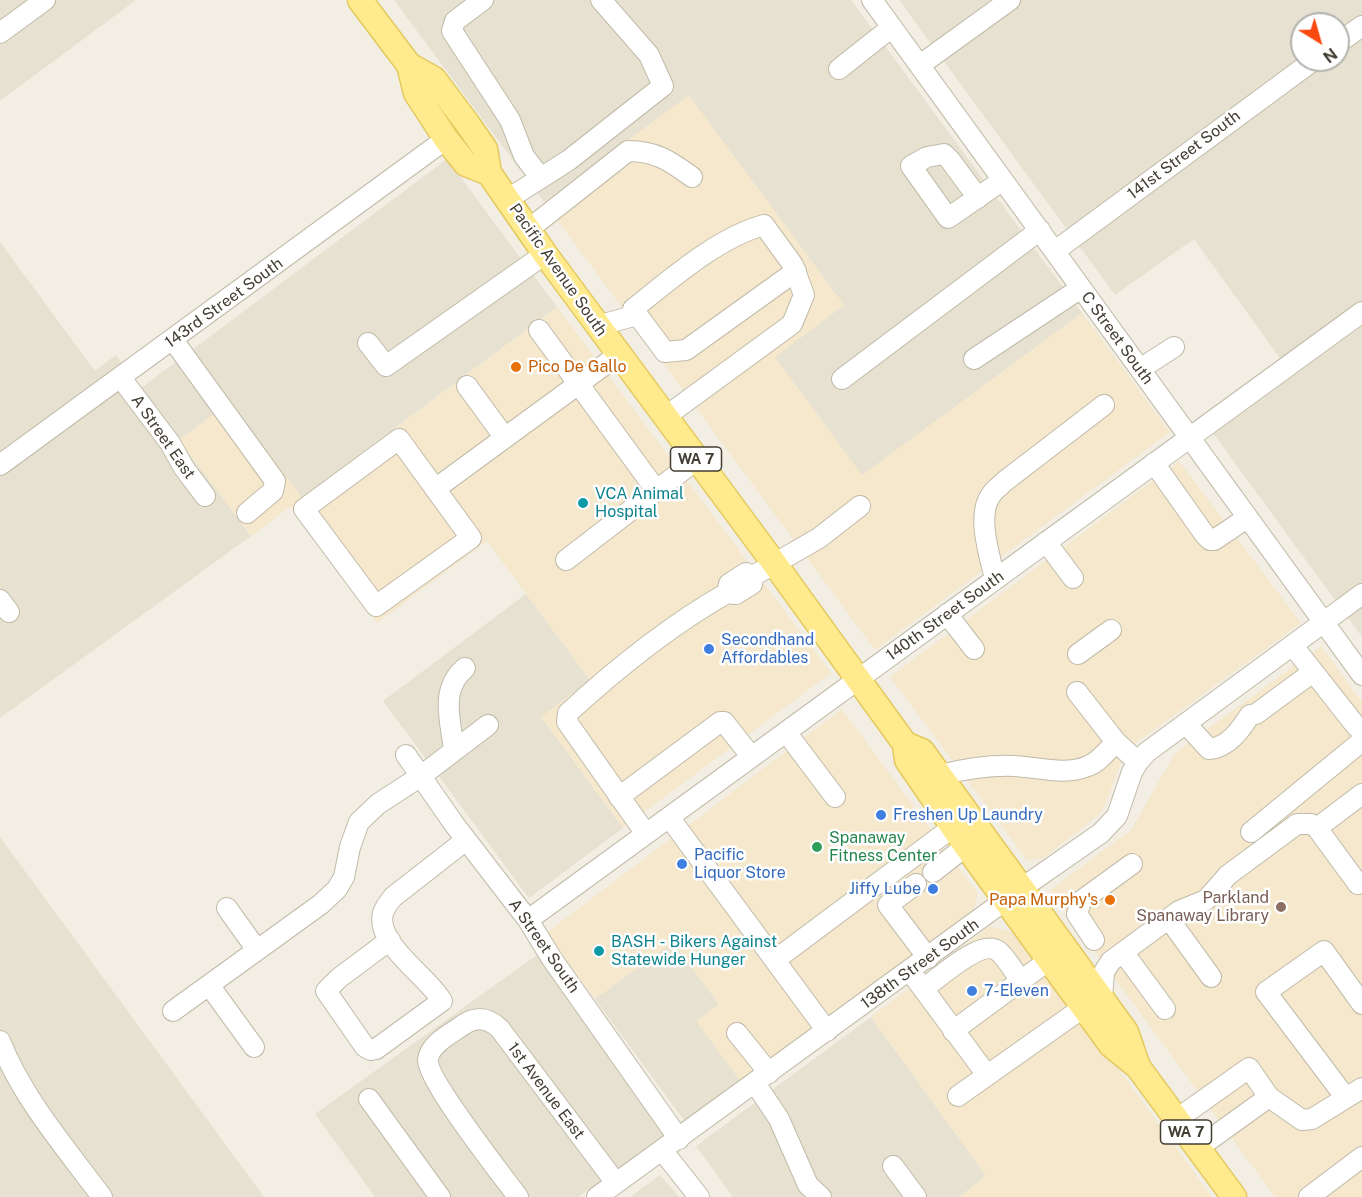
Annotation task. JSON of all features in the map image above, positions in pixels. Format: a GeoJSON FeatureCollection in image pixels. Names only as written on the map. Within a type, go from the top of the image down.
{"type":"FeatureCollection","features":[{"type":"Feature","properties":{"kind":"main road","name":"Pacific Avenue South"},"geometry":{"type":"LineString","coordinates":[[360,0],[409,65],[416,93],[446,139],[466,164],[489,173]]}},
{"type":"Feature","properties":{"kind":"main road","name":"Pacific Avenue South"},"geometry":{"type":"LineString","coordinates":[[409,65],[434,79],[485,149],[489,173],[545,254],[774,563],[904,744],[907,760],[960,837],[1014,894],[1093,1003]]}},
{"type":"Feature","properties":{"kind":"main road","name":"Pacific Avenue South"},"geometry":{"type":"LineString","coordinates":[[904,744],[922,751],[940,775],[1014,894],[1049,960],[1126,1032],[1138,1066],[1234,1197]]}},
{"type":"Feature","properties":{"kind":"street"},"geometry":{"type":"LineString","coordinates":[[1,31],[45,0]]}},
{"type":"Feature","properties":{"kind":"street"},"geometry":{"type":"LineString","coordinates":[[483,0],[455,21],[452,31],[510,120],[524,156],[540,177]]}},
{"type":"Feature","properties":{"kind":"street"},"geometry":{"type":"LineString","coordinates":[[508,199],[569,160],[663,86],[649,55],[601,0]]}},
{"type":"Feature","properties":{"kind":"street","name":"C Street South"},"geometry":{"type":"LineString","coordinates":[[872,0],[1362,675]]}},
{"type":"Feature","properties":{"kind":"street"},"geometry":{"type":"LineString","coordinates":[[920,65],[1010,0]]}},
{"type":"Feature","properties":{"kind":"street"},"geometry":{"type":"LineString","coordinates":[[839,69],[892,27]]}},
{"type":"Feature","properties":{"kind":"street","name":"141st Street South"},"geometry":{"type":"LineString","coordinates":[[1055,251],[1298,72]]}},
{"type":"Feature","properties":{"kind":"street","name":"143rd Street South"},"geometry":{"type":"LineString","coordinates":[[0,465],[446,139]]}},
{"type":"Feature","properties":{"kind":"street"},"geometry":{"type":"LineString","coordinates":[[950,160],[976,141]]}},
{"type":"Feature","properties":{"kind":"street"},"geometry":{"type":"LineString","coordinates":[[529,229],[628,151],[645,151],[668,160],[692,177]]}},
{"type":"Feature","properties":{"kind":"street"},"geometry":{"type":"LineString","coordinates":[[978,198],[944,154],[927,157],[911,166],[948,218],[978,198],[1003,180]]}},
{"type":"Feature","properties":{"kind":"street"},"geometry":{"type":"LineString","coordinates":[[665,417],[792,324],[804,295],[796,271],[793,265],[765,225],[746,230],[705,255],[633,309],[665,352],[686,350],[796,271]]}},
{"type":"Feature","properties":{"kind":"street"},"geometry":{"type":"LineString","coordinates":[[842,379],[1040,230]]}},
{"type":"Feature","properties":{"kind":"street"},"geometry":{"type":"LineString","coordinates":[[368,343],[386,366],[545,254]]}},
{"type":"Feature","properties":{"kind":"street"},"geometry":{"type":"LineString","coordinates":[[975,359],[1081,288]]}},
{"type":"Feature","properties":{"kind":"street","name":"140th Street South"},"geometry":{"type":"LineString","coordinates":[[528,920],[1362,312]]}},
{"type":"Feature","properties":{"kind":"street"},"geometry":{"type":"LineString","coordinates":[[597,326],[637,315]]}},
{"type":"Feature","properties":{"kind":"street"},"geometry":{"type":"LineString","coordinates":[[539,330],[656,490]]}},
{"type":"Feature","properties":{"kind":"street"},"geometry":{"type":"LineString","coordinates":[[173,340],[275,481],[273,491],[247,513]]}},
{"type":"Feature","properties":{"kind":"street"},"geometry":{"type":"LineString","coordinates":[[1140,369],[1174,347]]}},
{"type":"Feature","properties":{"kind":"street"},"geometry":{"type":"LineString","coordinates":[[435,489],[618,355]]}},
{"type":"Feature","properties":{"kind":"street","name":"A Street East"},"geometry":{"type":"LineString","coordinates":[[121,378],[170,443],[184,468],[205,496]]}},
{"type":"Feature","properties":{"kind":"street"},"geometry":{"type":"LineString","coordinates":[[467,386],[505,438]]}},
{"type":"Feature","properties":{"kind":"street"},"geometry":{"type":"LineString","coordinates":[[995,579],[985,537],[985,513],[989,496],[1005,481],[1104,405]]}},
{"type":"Feature","properties":{"kind":"street"},"geometry":{"type":"LineString","coordinates":[[399,439],[435,489],[471,538],[376,606],[304,509],[399,439]]}},
{"type":"Feature","properties":{"kind":"street"},"geometry":{"type":"LineString","coordinates":[[566,560],[696,460]]}},
{"type":"Feature","properties":{"kind":"street"},"geometry":{"type":"LineString","coordinates":[[1154,463],[1210,540],[1214,540],[1247,518]]}},
{"type":"Feature","properties":{"kind":"street"},"geometry":{"type":"LineString","coordinates":[[646,834],[567,722],[568,713],[616,669],[702,607],[727,593],[729,584],[746,573],[753,576],[819,538],[860,506]]}},
{"type":"Feature","properties":{"kind":"street"},"geometry":{"type":"LineString","coordinates":[[1046,542],[1073,578]]}},
{"type":"Feature","properties":{"kind":"street","name":"138th Street South"},"geometry":{"type":"LineString","coordinates":[[597,1197],[1095,837],[1113,822],[1130,778],[1138,762],[1147,752],[1362,594]]}},
{"type":"Feature","properties":{"kind":"street"},"geometry":{"type":"LineString","coordinates":[[947,614],[974,649]]}},
{"type":"Feature","properties":{"kind":"street"},"geometry":{"type":"LineString","coordinates":[[1078,654],[1111,630]]}},
{"type":"Feature","properties":{"kind":"street"},"geometry":{"type":"LineString","coordinates":[[1293,645],[1362,731]]}},
{"type":"Feature","properties":{"kind":"street"},"geometry":{"type":"LineString","coordinates":[[454,751],[448,703],[449,692],[455,677],[465,668]]}},
{"type":"Feature","properties":{"kind":"street"},"geometry":{"type":"LineString","coordinates":[[1186,723],[1205,746],[1214,749],[1229,740],[1250,715],[1256,714],[1313,672]]}},
{"type":"Feature","properties":{"kind":"street"},"geometry":{"type":"LineString","coordinates":[[1232,690],[1250,715]]}},
{"type":"Feature","properties":{"kind":"street"},"geometry":{"type":"LineString","coordinates":[[1077,692],[1116,742],[1138,762]]}},
{"type":"Feature","properties":{"kind":"street"},"geometry":{"type":"LineString","coordinates":[[619,797],[720,722],[724,722],[751,756]]}},
{"type":"Feature","properties":{"kind":"street"},"geometry":{"type":"LineString","coordinates":[[173,1011],[321,904],[337,889],[344,877],[358,822],[378,804],[421,776],[488,725]]}},
{"type":"Feature","properties":{"kind":"street"},"geometry":{"type":"LineString","coordinates":[[786,732],[835,797]]}},
{"type":"Feature","properties":{"kind":"street"},"geometry":{"type":"LineString","coordinates":[[1251,832],[1362,741]]}},
{"type":"Feature","properties":{"kind":"street"},"geometry":{"type":"LineString","coordinates":[[940,775],[969,768],[1011,766],[1073,770],[1089,766],[1116,742]]}},
{"type":"Feature","properties":{"kind":"street","name":"A Street South"},"geometry":{"type":"LineString","coordinates":[[406,755],[466,840],[528,920],[552,959],[679,1139]]}},
{"type":"Feature","properties":{"kind":"street"},"geometry":{"type":"LineString","coordinates":[[1317,828],[1362,794]]}},
{"type":"Feature","properties":{"kind":"street"},"geometry":{"type":"LineString","coordinates":[[669,817],[827,1031]]}},
{"type":"Feature","properties":{"kind":"street"},"geometry":{"type":"LineString","coordinates":[[958,1096],[1093,1003],[1104,972],[1111,961],[1179,911],[1206,900],[1228,875],[1297,824],[1311,824],[1317,828],[1358,884]]}},
{"type":"Feature","properties":{"kind":"street"},"geometry":{"type":"LineString","coordinates":[[775,960],[932,842],[960,837]]}},
{"type":"Feature","properties":{"kind":"street"},"geometry":{"type":"LineString","coordinates":[[933,872],[960,837]]}},
{"type":"Feature","properties":{"kind":"street"},"geometry":{"type":"LineString","coordinates":[[390,940],[339,978],[326,991],[364,1047],[371,1050],[376,1049],[442,1001],[395,949],[390,940],[382,927],[383,915],[393,897],[466,840]]}},
{"type":"Feature","properties":{"kind":"street"},"geometry":{"type":"LineString","coordinates":[[1094,940],[1077,914],[1081,902],[1132,864]]}},
{"type":"Feature","properties":{"kind":"street"},"geometry":{"type":"LineString","coordinates":[[916,884],[888,905],[928,958]]}},
{"type":"Feature","properties":{"kind":"street"},"geometry":{"type":"LineString","coordinates":[[227,908],[257,950]]}},
{"type":"Feature","properties":{"kind":"street"},"geometry":{"type":"LineString","coordinates":[[1169,919],[1210,977]]}},
{"type":"Feature","properties":{"kind":"street"},"geometry":{"type":"LineString","coordinates":[[923,989],[977,950],[989,947],[998,951],[1021,981]]}},
{"type":"Feature","properties":{"kind":"street"},"geometry":{"type":"LineString","coordinates":[[1177,1119],[1249,1068],[1269,1097],[1302,1120],[1312,1119],[1354,1093],[1266,992],[1324,951],[1362,1004]]}},
{"type":"Feature","properties":{"kind":"street"},"geometry":{"type":"LineString","coordinates":[[1123,952],[1165,1009]]}},
{"type":"Feature","properties":{"kind":"street"},"geometry":{"type":"LineString","coordinates":[[953,1031],[1049,960]]}},
{"type":"Feature","properties":{"kind":"street"},"geometry":{"type":"LineString","coordinates":[[910,971],[987,1075]]}},
{"type":"Feature","properties":{"kind":"street"},"geometry":{"type":"LineString","coordinates":[[209,985],[254,1047]]}},
{"type":"Feature","properties":{"kind":"street","name":"1st Avenue East"},"geometry":{"type":"LineString","coordinates":[[518,1197],[442,1092],[431,1072],[428,1059],[434,1048],[466,1024],[479,1019],[487,1019],[500,1029],[616,1184]]}},
{"type":"Feature","properties":{"kind":"street"},"geometry":{"type":"LineString","coordinates":[[737,1033],[762,1078],[808,1185],[821,1197]]}},
{"type":"Feature","properties":{"kind":"street"},"geometry":{"type":"LineString","coordinates":[[0,1041],[7,1059],[30,1098],[102,1197]]}},
{"type":"Feature","properties":{"kind":"street"},"geometry":{"type":"LineString","coordinates":[[1198,1148],[1269,1097]]}},
{"type":"Feature","properties":{"kind":"street"},"geometry":{"type":"LineString","coordinates":[[369,1099],[440,1197]]}},
{"type":"Feature","properties":{"kind":"street"},"geometry":{"type":"LineString","coordinates":[[662,1150],[699,1197]]}},
{"type":"Feature","properties":{"kind":"street"},"geometry":{"type":"LineString","coordinates":[[1309,1197],[1362,1157]]}},
{"type":"Feature","properties":{"kind":"street"},"geometry":{"type":"LineString","coordinates":[[893,1166],[916,1197]]}},
{"type":"Feature","properties":{"kind":"shaded area"},"geometry":{"type":"Polygon","coordinates":[[[0,0],[136,0],[0,101],[0,0]]]}},
{"type":"Feature","properties":{"kind":"shaded area"},"geometry":{"type":"Polygon","coordinates":[[[394,0],[851,0],[1082,313],[862,476],[774,357],[844,305],[689,96],[544,202],[394,0]]]}},
{"type":"Feature","properties":{"kind":"shaded area"},"geometry":{"type":"Polygon","coordinates":[[[899,0],[1362,0],[1362,637],[1213,433],[1292,375],[1194,239],[1115,295],[899,0]]]}},
{"type":"Feature","properties":{"kind":"shaded area"},"geometry":{"type":"Polygon","coordinates":[[[689,95],[844,305],[775,357],[862,475],[1082,313],[1170,432],[875,650],[544,202],[689,95]]]}},
{"type":"Feature","properties":{"kind":"shaded area"},"geometry":{"type":"Polygon","coordinates":[[[447,159],[557,307],[301,498],[230,402],[179,440],[251,536],[0,718],[0,242],[95,371],[116,355],[141,388],[447,159]]]}},
{"type":"Feature","properties":{"kind":"shaded area"},"geometry":{"type":"Polygon","coordinates":[[[557,307],[831,673],[623,828],[541,717],[590,680],[487,541],[377,623],[290,507],[251,536],[179,440],[230,402],[302,498],[557,307]]]}},
{"type":"Feature","properties":{"kind":"shaded area"},"geometry":{"type":"Polygon","coordinates":[[[1179,461],[1301,623],[1126,750],[1102,812],[1044,858],[1027,860],[890,677],[1179,461]]]}},
{"type":"Feature","properties":{"kind":"shaded area"},"geometry":{"type":"Polygon","coordinates":[[[526,594],[590,680],[541,717],[623,828],[529,898],[383,701],[526,594]]]}},
{"type":"Feature","properties":{"kind":"shaded area"},"geometry":{"type":"Polygon","coordinates":[[[1321,646],[1362,702],[1362,1197],[1275,1197],[1050,890],[1131,830],[1175,753],[1321,646]]]}},
{"type":"Feature","properties":{"kind":"shaded area"},"geometry":{"type":"Polygon","coordinates":[[[842,709],[978,894],[973,912],[741,1082],[696,1021],[719,1004],[673,942],[595,999],[546,933],[842,709]]]}},
{"type":"Feature","properties":{"kind":"shaded area"},"geometry":{"type":"Polygon","coordinates":[[[0,837],[264,1197],[0,1197],[0,837]]]}},
{"type":"Feature","properties":{"kind":"shaded area"},"geometry":{"type":"Polygon","coordinates":[[[990,926],[1020,935],[1212,1197],[959,1197],[986,1176],[871,1017],[990,926]]]}},
{"type":"Feature","properties":{"kind":"shaded area"},"geometry":{"type":"Polygon","coordinates":[[[673,942],[719,1004],[741,1082],[686,1123],[595,999],[673,942]]]}},
{"type":"Feature","properties":{"kind":"shaded area"},"geometry":{"type":"Polygon","coordinates":[[[537,955],[665,1134],[578,1197],[375,1197],[315,1114],[537,955]]]}},
{"type":"Feature","properties":{"kind":"shaded area"},"geometry":{"type":"Polygon","coordinates":[[[871,1017],[986,1176],[959,1197],[733,1197],[696,1146],[871,1017]]]}},
{"type":"Feature","properties":{"kind":"shaded area"},"geometry":{"type":"Polygon","coordinates":[[[660,1175],[679,1197],[630,1197],[660,1175]]]}},
{"type":"Feature","properties":{"kind":"place","name":"Pico De Gallo"},"geometry":{"type":"Point","coordinates":[516,367]}},
{"type":"Feature","properties":{"kind":"place","name":"VCA Animal Hospital"},"geometry":{"type":"Point","coordinates":[583,503]}},
{"type":"Feature","properties":{"kind":"place","name":"Secondhand Affordables"},"geometry":{"type":"Point","coordinates":[709,649]}},
{"type":"Feature","properties":{"kind":"place","name":"Freshen Up Laundry"},"geometry":{"type":"Point","coordinates":[881,815]}},
{"type":"Feature","properties":{"kind":"place","name":"Spanaway Fitness Center"},"geometry":{"type":"Point","coordinates":[817,847]}},
{"type":"Feature","properties":{"kind":"place","name":"Pacific Liquor Store"},"geometry":{"type":"Point","coordinates":[682,864]}},
{"type":"Feature","properties":{"kind":"place","name":"Jiffy Lube"},"geometry":{"type":"Point","coordinates":[933,889]}},
{"type":"Feature","properties":{"kind":"place","name":"Papa Murphy's"},"geometry":{"type":"Point","coordinates":[1110,900]}},
{"type":"Feature","properties":{"kind":"place","name":"Parkland Spanaway Library"},"geometry":{"type":"Point","coordinates":[1281,907]}},
{"type":"Feature","properties":{"kind":"place","name":"BASH - Bikers Against Statewide Hunger"},"geometry":{"type":"Point","coordinates":[599,951]}},
{"type":"Feature","properties":{"kind":"place","name":"7-Eleven"},"geometry":{"type":"Point","coordinates":[972,991]}}]}
